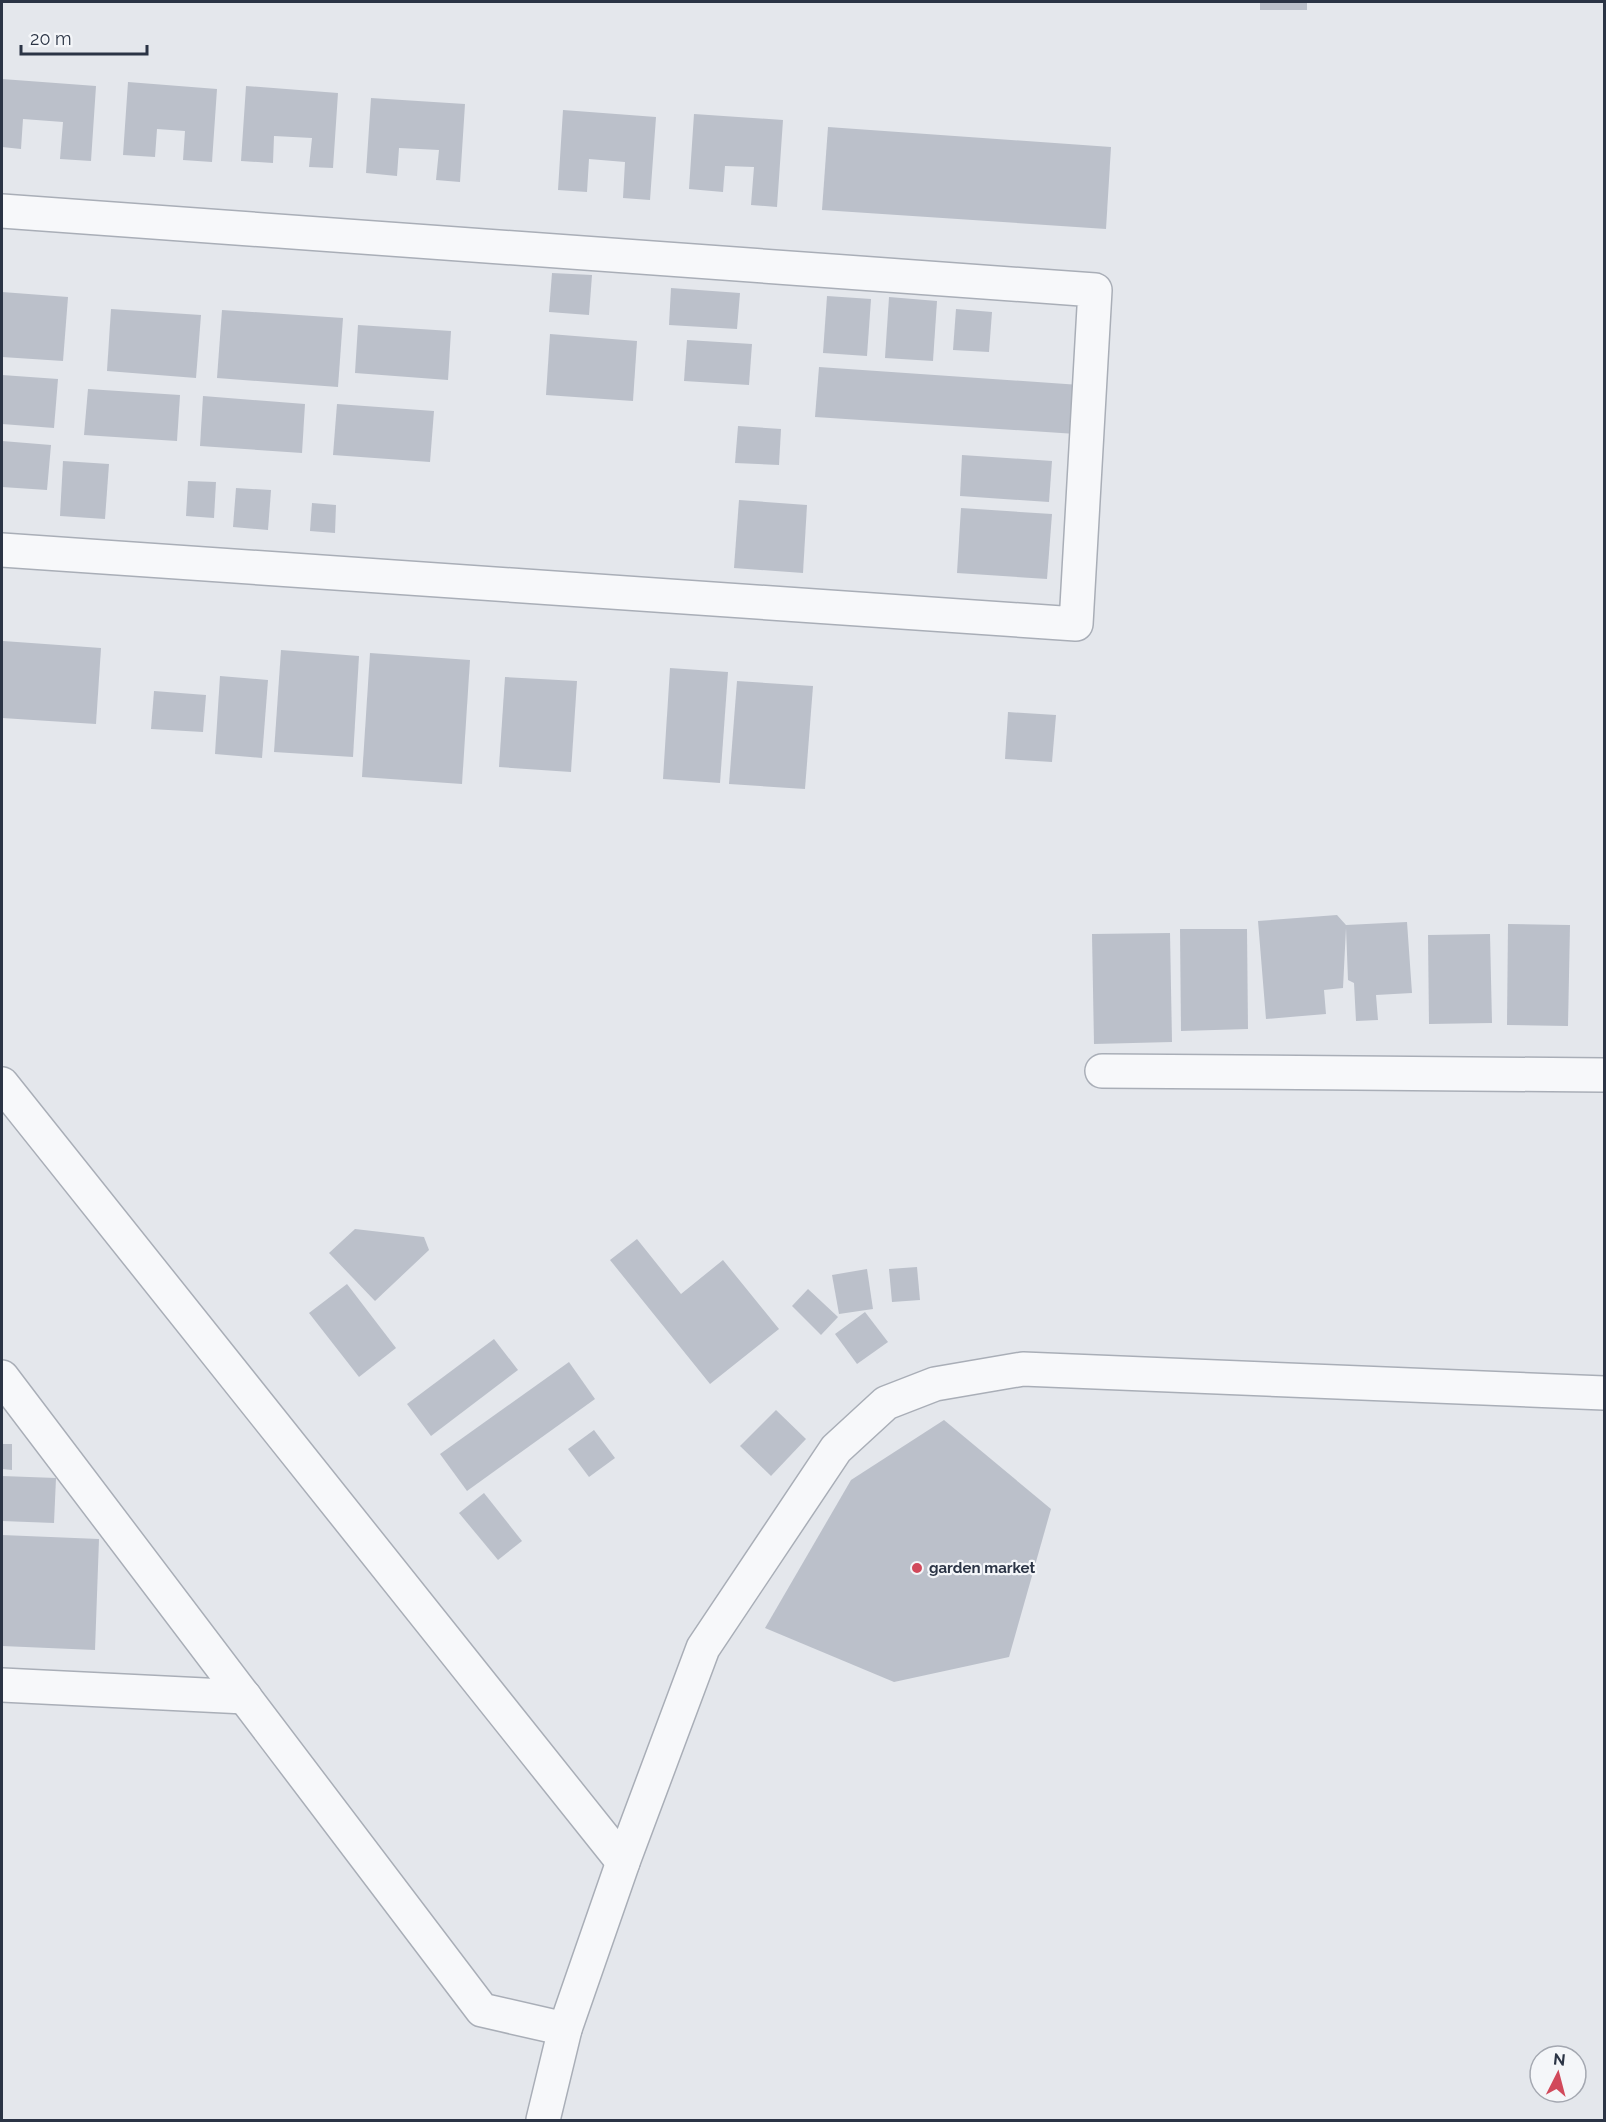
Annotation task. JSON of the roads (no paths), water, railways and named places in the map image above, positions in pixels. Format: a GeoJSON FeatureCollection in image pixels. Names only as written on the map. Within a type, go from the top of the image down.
{"type":"FeatureCollection","features":[{"type":"Feature","properties":{"kind":"street"},"geometry":{"type":"LineString","coordinates":[[2,211],[1095,290],[1076,624],[2,550]]}},
{"type":"Feature","properties":{"kind":"street"},"geometry":{"type":"LineString","coordinates":[[1101,1071],[1605,1075]]}},
{"type":"Feature","properties":{"kind":"street"},"geometry":{"type":"LineString","coordinates":[[2,1084],[623,1862]]}},
{"type":"Feature","properties":{"kind":"street"},"geometry":{"type":"LineString","coordinates":[[543,2121],[565,2029],[623,1862],[703,1648],[836,1449],[886,1403],[935,1384],[1023,1369],[1605,1393]]}},
{"type":"Feature","properties":{"kind":"street"},"geometry":{"type":"LineString","coordinates":[[2,1377],[482,2010],[565,2029]]}},
{"type":"Feature","properties":{"kind":"street"},"geometry":{"type":"LineString","coordinates":[[2,1684],[245,1697]]}},
{"type":"Feature","properties":{"kind":"place","name":"garden market"},"geometry":{"type":"Point","coordinates":[917,1568]}}]}
